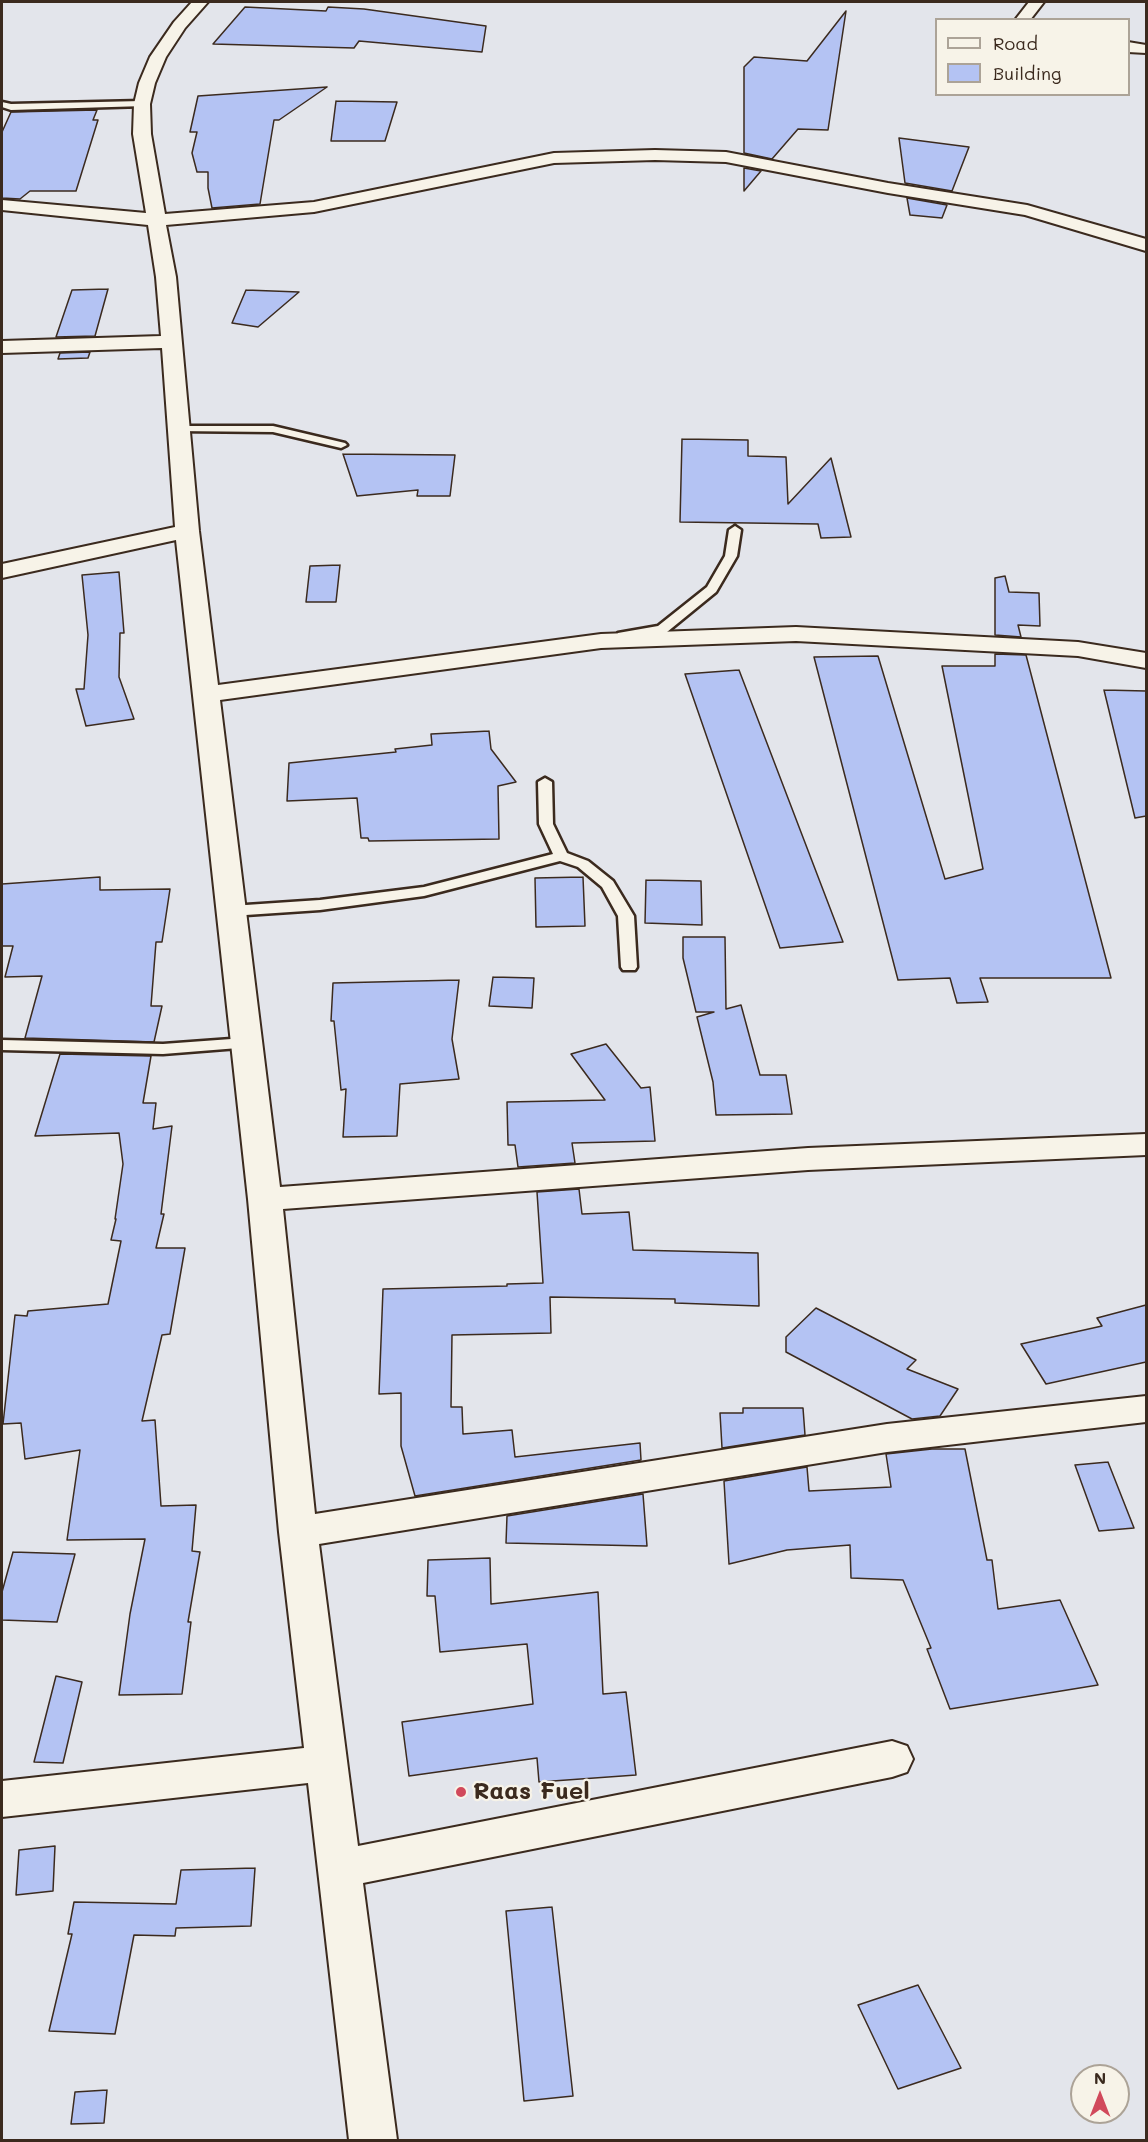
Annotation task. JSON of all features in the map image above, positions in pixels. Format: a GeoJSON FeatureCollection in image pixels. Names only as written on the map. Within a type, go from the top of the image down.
{"type":"FeatureCollection","features":[{"type":"Feature","properties":{"kind":"street"},"geometry":{"type":"LineString","coordinates":[[200,2],[179,25],[158,57],[147,83],[142,104],[142,134],[166,277],[188,531],[245,1044],[265,1199],[298,1532],[373,2140]]}},
{"type":"Feature","properties":{"kind":"street"},"geometry":{"type":"LineString","coordinates":[[1024,18],[1036,2]]}},
{"type":"Feature","properties":{"kind":"street"},"geometry":{"type":"LineString","coordinates":[[2,205],[157,220],[314,207],[554,158],[655,155],[726,157],[888,188],[1028,210],[1146,245]]}},
{"type":"Feature","properties":{"kind":"street"},"geometry":{"type":"LineString","coordinates":[[2,347],[171,342]]}},
{"type":"Feature","properties":{"kind":"street"},"geometry":{"type":"LineString","coordinates":[[2,571],[188,531]]}},
{"type":"Feature","properties":{"kind":"street"},"geometry":{"type":"LineString","coordinates":[[206,694],[601,641],[796,634],[1077,649],[1146,660]]}},
{"type":"Feature","properties":{"kind":"street"},"geometry":{"type":"LineString","coordinates":[[265,1199],[808,1159],[1146,1144]]}},
{"type":"Feature","properties":{"kind":"street"},"geometry":{"type":"LineString","coordinates":[[298,1532],[887,1438],[1146,1409]]}},
{"type":"Feature","properties":{"kind":"street"},"geometry":{"type":"LineString","coordinates":[[339,1869],[892,1759]]}},
{"type":"Feature","properties":{"kind":"street"},"geometry":{"type":"LineString","coordinates":[[2,1799],[326,1763]]}},
{"type":"Feature","properties":{"kind":"lane"},"geometry":{"type":"LineString","coordinates":[[2,105],[11,107],[142,104]]}},
{"type":"Feature","properties":{"kind":"lane"},"geometry":{"type":"LineString","coordinates":[[179,429],[273,429],[341,445]]}},
{"type":"Feature","properties":{"kind":"lane"},"geometry":{"type":"LineString","coordinates":[[601,641],[662,628],[688,610],[712,589],[731,556],[735,530]]}},
{"type":"Feature","properties":{"kind":"lane"},"geometry":{"type":"LineString","coordinates":[[545,782],[546,824],[561,856]]}},
{"type":"Feature","properties":{"kind":"lane"},"geometry":{"type":"LineString","coordinates":[[231,911],[320,905],[424,891],[561,856],[583,864],[608,884],[626,916],[629,967]]}},
{"type":"Feature","properties":{"kind":"lane"},"geometry":{"type":"LineString","coordinates":[[2,1045],[163,1049],[245,1044]]}},
{"type":"Feature","properties":{"kind":"building"},"geometry":{"type":"Polygon","coordinates":[[[245,7],[326,11],[328,7],[364,9],[486,26],[482,52],[359,41],[354,48],[213,44],[245,7]]]}},
{"type":"Feature","properties":{"kind":"building"},"geometry":{"type":"Polygon","coordinates":[[[846,11],[828,130],[798,129],[772,159],[744,153],[744,67],[754,57],[807,61],[846,11]]]}},
{"type":"Feature","properties":{"kind":"building"},"geometry":{"type":"Polygon","coordinates":[[[327,87],[279,120],[274,120],[260,204],[212,208],[208,172],[197,172],[192,153],[197,132],[190,132],[198,96],[327,87]]]}},
{"type":"Feature","properties":{"kind":"building"},"geometry":{"type":"Polygon","coordinates":[[[336,101],[397,102],[385,141],[331,141],[336,101]]]}},
{"type":"Feature","properties":{"kind":"building"},"geometry":{"type":"Polygon","coordinates":[[[97,110],[93,120],[98,120],[76,191],[30,191],[20,199],[2,198],[2,132],[11,112],[97,110]]]}},
{"type":"Feature","properties":{"kind":"building"},"geometry":{"type":"Polygon","coordinates":[[[899,138],[969,147],[952,191],[905,183],[899,138]]]}},
{"type":"Feature","properties":{"kind":"building"},"geometry":{"type":"Polygon","coordinates":[[[744,168],[761,171],[744,191],[744,168]]]}},
{"type":"Feature","properties":{"kind":"building"},"geometry":{"type":"Polygon","coordinates":[[[907,198],[947,205],[942,218],[910,215],[907,198]]]}},
{"type":"Feature","properties":{"kind":"building"},"geometry":{"type":"Polygon","coordinates":[[[108,289],[95,336],[56,337],[72,290],[108,289]]]}},
{"type":"Feature","properties":{"kind":"building"},"geometry":{"type":"Polygon","coordinates":[[[246,290],[299,292],[258,327],[232,323],[246,290]]]}},
{"type":"Feature","properties":{"kind":"building"},"geometry":{"type":"Polygon","coordinates":[[[90,352],[88,358],[58,359],[60,353],[90,352]]]}},
{"type":"Feature","properties":{"kind":"building"},"geometry":{"type":"Polygon","coordinates":[[[682,439],[748,440],[748,456],[786,457],[788,504],[831,458],[851,537],[821,538],[818,524],[680,522],[682,439]]]}},
{"type":"Feature","properties":{"kind":"building"},"geometry":{"type":"Polygon","coordinates":[[[343,454],[455,455],[450,496],[417,496],[418,490],[357,496],[343,454]]]}},
{"type":"Feature","properties":{"kind":"building"},"geometry":{"type":"Polygon","coordinates":[[[340,565],[336,602],[306,602],[310,566],[340,565]]]}},
{"type":"Feature","properties":{"kind":"building"},"geometry":{"type":"Polygon","coordinates":[[[119,572],[124,633],[120,633],[119,677],[134,719],[86,726],[76,689],[84,689],[88,635],[82,575],[119,572]]]}},
{"type":"Feature","properties":{"kind":"building"},"geometry":{"type":"Polygon","coordinates":[[[1005,576],[1009,592],[1039,593],[1040,626],[1018,625],[1021,637],[995,635],[995,578],[1005,576]]]}},
{"type":"Feature","properties":{"kind":"building"},"geometry":{"type":"Polygon","coordinates":[[[995,654],[1026,655],[1111,978],[980,978],[988,1002],[957,1003],[950,978],[898,980],[814,657],[878,656],[945,879],[983,869],[942,666],[995,666],[995,654]]]}},
{"type":"Feature","properties":{"kind":"building"},"geometry":{"type":"Polygon","coordinates":[[[739,670],[843,942],[780,948],[685,674],[739,670]]]}},
{"type":"Feature","properties":{"kind":"building"},"geometry":{"type":"Polygon","coordinates":[[[1104,690],[1146,691],[1146,816],[1135,818],[1104,690]]]}},
{"type":"Feature","properties":{"kind":"building"},"geometry":{"type":"Polygon","coordinates":[[[489,731],[491,749],[516,782],[498,786],[499,839],[369,841],[368,838],[361,838],[357,798],[287,801],[289,763],[396,752],[395,749],[432,745],[431,734],[489,731]]]}},
{"type":"Feature","properties":{"kind":"building"},"geometry":{"type":"Polygon","coordinates":[[[100,877],[100,890],[170,889],[162,942],[156,942],[151,1006],[162,1006],[154,1042],[25,1038],[42,976],[5,977],[13,946],[2,946],[2,884],[100,877]]]}},
{"type":"Feature","properties":{"kind":"building"},"geometry":{"type":"Polygon","coordinates":[[[583,877],[585,926],[536,927],[535,878],[583,877]]]}},
{"type":"Feature","properties":{"kind":"building"},"geometry":{"type":"Polygon","coordinates":[[[646,880],[701,881],[702,925],[645,923],[646,880]]]}},
{"type":"Feature","properties":{"kind":"building"},"geometry":{"type":"Polygon","coordinates":[[[683,937],[725,937],[726,1009],[741,1005],[760,1075],[786,1075],[792,1114],[716,1115],[713,1082],[697,1017],[714,1012],[696,1012],[683,958],[683,937]]]}},
{"type":"Feature","properties":{"kind":"building"},"geometry":{"type":"Polygon","coordinates":[[[493,977],[534,978],[532,1008],[489,1006],[493,977]]]}},
{"type":"Feature","properties":{"kind":"building"},"geometry":{"type":"Polygon","coordinates":[[[459,980],[452,1039],[459,1079],[400,1084],[397,1136],[343,1137],[346,1089],[341,1090],[334,1021],[331,1021],[333,983],[459,980]]]}},
{"type":"Feature","properties":{"kind":"building"},"geometry":{"type":"Polygon","coordinates":[[[606,1044],[641,1088],[650,1087],[655,1141],[572,1143],[575,1163],[518,1167],[515,1145],[508,1145],[507,1102],[605,1100],[571,1054],[606,1044]]]}},
{"type":"Feature","properties":{"kind":"building"},"geometry":{"type":"Polygon","coordinates":[[[60,1054],[151,1056],[143,1103],[156,1103],[153,1129],[172,1126],[161,1214],[164,1214],[156,1248],[185,1248],[170,1334],[162,1335],[142,1421],[155,1420],[161,1506],[196,1505],[192,1551],[200,1552],[188,1622],[191,1622],[182,1694],[119,1695],[130,1614],[145,1539],[67,1540],[80,1450],[25,1459],[21,1423],[3,1424],[15,1315],[27,1316],[28,1311],[108,1304],[121,1241],[111,1240],[123,1164],[119,1133],[35,1136],[60,1054]]]}},
{"type":"Feature","properties":{"kind":"building"},"geometry":{"type":"Polygon","coordinates":[[[579,1189],[582,1214],[629,1212],[633,1250],[758,1253],[759,1306],[675,1303],[675,1299],[550,1297],[551,1333],[452,1335],[451,1407],[462,1407],[463,1434],[512,1430],[515,1457],[640,1443],[641,1460],[415,1496],[401,1446],[401,1393],[379,1394],[383,1289],[543,1283],[537,1192],[579,1189]]]}},
{"type":"Feature","properties":{"kind":"building"},"geometry":{"type":"Polygon","coordinates":[[[1146,1305],[1146,1362],[1046,1384],[1021,1344],[1102,1326],[1097,1318],[1146,1305]]]}},
{"type":"Feature","properties":{"kind":"building"},"geometry":{"type":"Polygon","coordinates":[[[816,1308],[916,1360],[907,1369],[958,1389],[940,1416],[912,1419],[786,1352],[786,1337],[816,1308]]]}},
{"type":"Feature","properties":{"kind":"building"},"geometry":{"type":"Polygon","coordinates":[[[743,1408],[803,1408],[805,1435],[722,1448],[720,1413],[743,1413],[743,1408]]]}},
{"type":"Feature","properties":{"kind":"building"},"geometry":{"type":"Polygon","coordinates":[[[932,1449],[965,1449],[987,1560],[992,1560],[998,1609],[1060,1600],[1098,1685],[950,1709],[927,1649],[931,1648],[903,1580],[851,1578],[850,1545],[787,1550],[729,1564],[724,1481],[807,1467],[809,1491],[891,1487],[886,1454],[932,1449]]]}},
{"type":"Feature","properties":{"kind":"building"},"geometry":{"type":"Polygon","coordinates":[[[1108,1462],[1134,1528],[1099,1531],[1075,1465],[1108,1462]]]}},
{"type":"Feature","properties":{"kind":"building"},"geometry":{"type":"Polygon","coordinates":[[[643,1494],[647,1546],[506,1543],[507,1516],[643,1494]]]}},
{"type":"Feature","properties":{"kind":"building"},"geometry":{"type":"Polygon","coordinates":[[[13,1552],[75,1554],[57,1622],[2,1620],[2,1592],[13,1552]]]}},
{"type":"Feature","properties":{"kind":"building"},"geometry":{"type":"Polygon","coordinates":[[[490,1558],[491,1604],[598,1592],[603,1694],[626,1692],[636,1775],[539,1782],[537,1758],[409,1776],[402,1722],[533,1704],[527,1644],[440,1652],[435,1596],[427,1596],[428,1560],[490,1558]]]}},
{"type":"Feature","properties":{"kind":"building"},"geometry":{"type":"Polygon","coordinates":[[[56,1676],[82,1682],[63,1763],[34,1762],[56,1676]]]}},
{"type":"Feature","properties":{"kind":"building"},"geometry":{"type":"Polygon","coordinates":[[[55,1846],[53,1891],[16,1895],[19,1850],[55,1846]]]}},
{"type":"Feature","properties":{"kind":"building"},"geometry":{"type":"Polygon","coordinates":[[[255,1868],[251,1926],[176,1928],[175,1936],[134,1935],[115,2034],[49,2031],[72,1934],[68,1934],[74,1902],[176,1904],[181,1870],[255,1868]]]}},
{"type":"Feature","properties":{"kind":"building"},"geometry":{"type":"Polygon","coordinates":[[[552,1907],[573,2096],[524,2101],[506,1911],[552,1907]]]}},
{"type":"Feature","properties":{"kind":"building"},"geometry":{"type":"Polygon","coordinates":[[[918,1985],[961,2068],[898,2089],[858,2005],[918,1985]]]}},
{"type":"Feature","properties":{"kind":"building"},"geometry":{"type":"Polygon","coordinates":[[[107,2090],[104,2123],[71,2124],[75,2092],[107,2090]]]}},
{"type":"Feature","properties":{"kind":"place","name":"Raas Fuel"},"geometry":{"type":"Point","coordinates":[461,1792]}}]}
